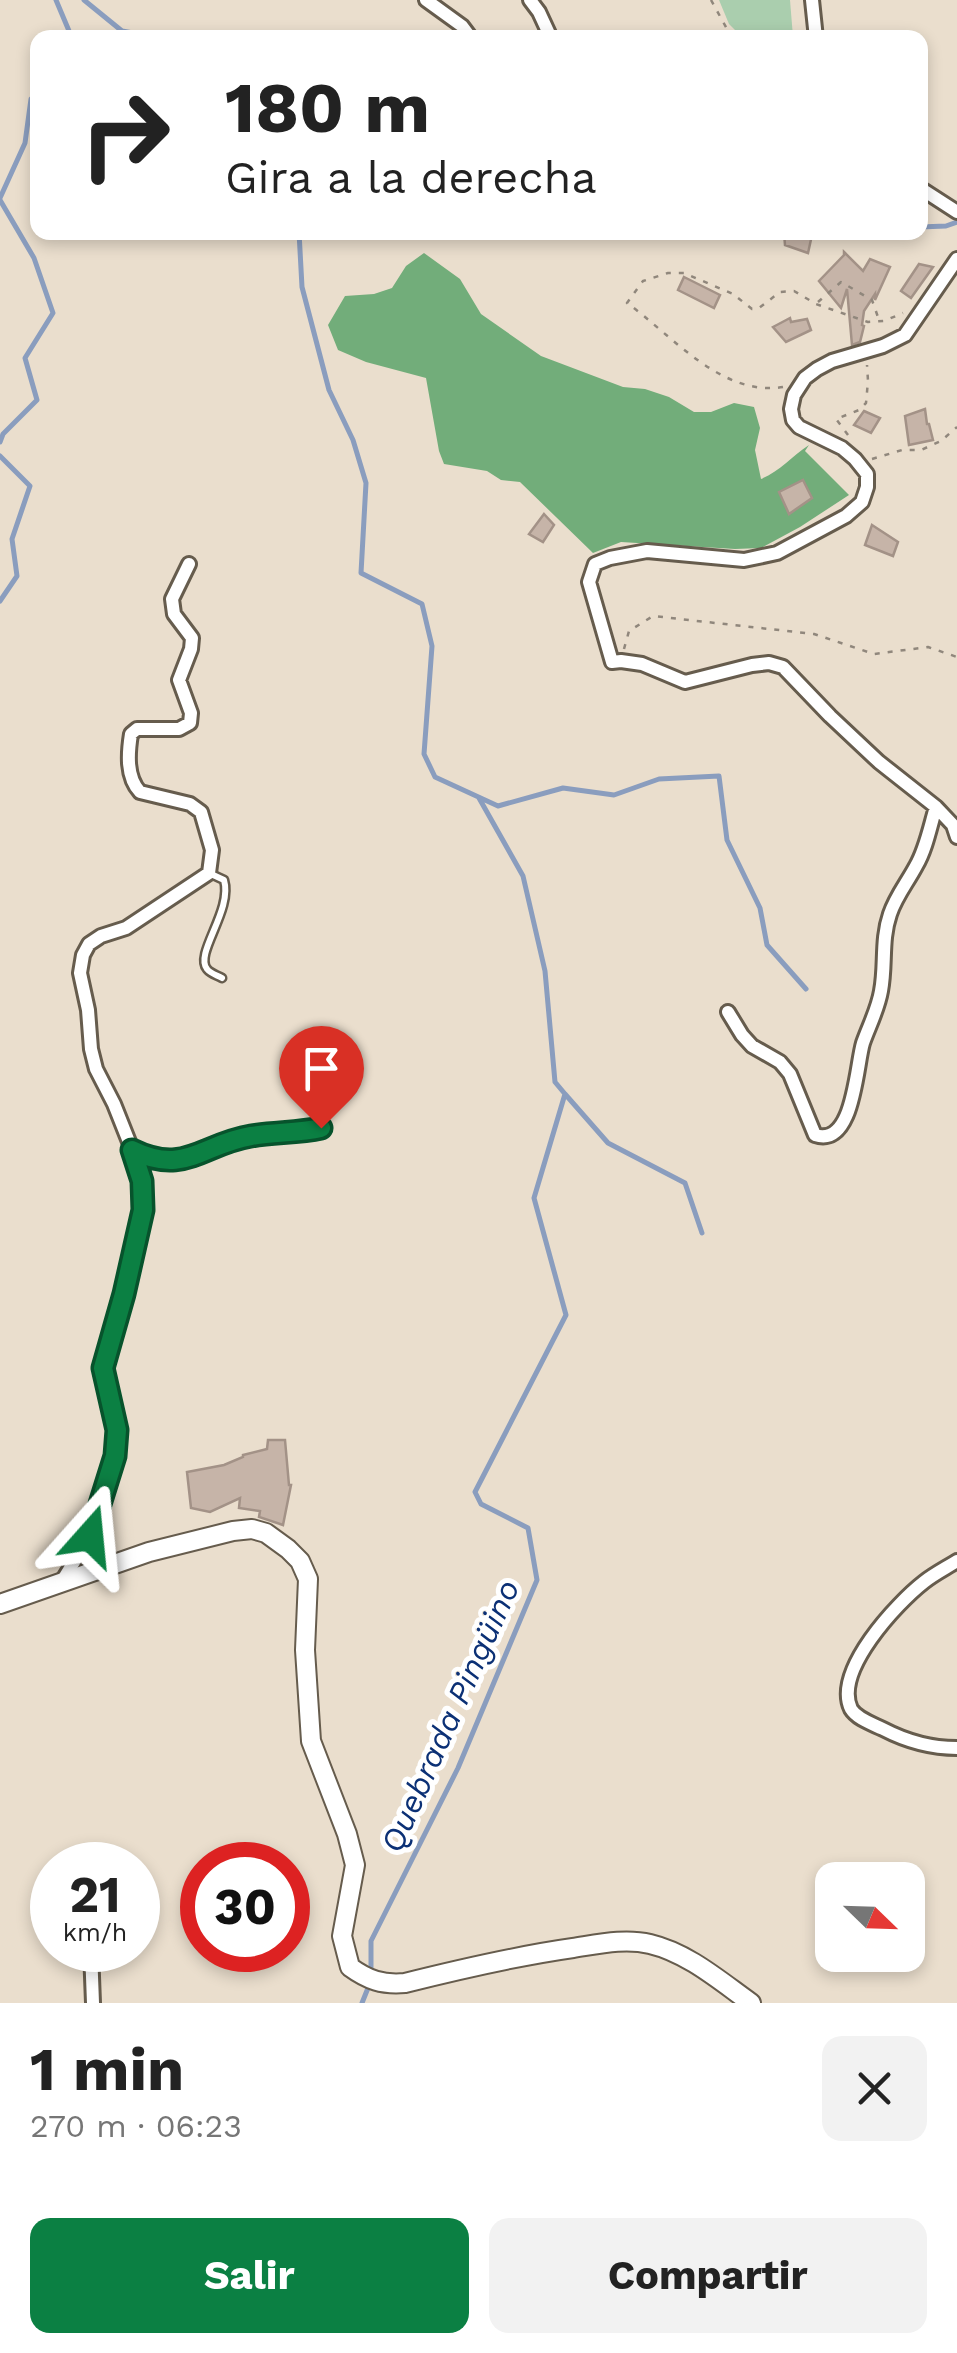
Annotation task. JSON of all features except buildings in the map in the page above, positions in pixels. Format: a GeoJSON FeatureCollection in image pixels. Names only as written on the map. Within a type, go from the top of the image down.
{"type":"FeatureCollection","features":[{"type":"Feature","properties":{"kind":"main road"},"geometry":{"type":"LineString","coordinates":[[0,1604],[182,1542],[252,1529],[276,1538],[300,1562],[308,1579],[305,1650],[311,1741],[355,1865],[342,1936],[350,1967],[366,1979],[405,1983],[517,1956],[633,1942],[654,1945],[689,1960],[751,2003]]}},
{"type":"Feature","properties":{"kind":"street"},"geometry":{"type":"LineString","coordinates":[[426,0],[465,30]]}},
{"type":"Feature","properties":{"kind":"street"},"geometry":{"type":"LineString","coordinates":[[530,0],[547,30]]}},
{"type":"Feature","properties":{"kind":"street"},"geometry":{"type":"LineString","coordinates":[[812,0],[815,30]]}},
{"type":"Feature","properties":{"kind":"street"},"geometry":{"type":"LineString","coordinates":[[928,193],[957,212]]}},
{"type":"Feature","properties":{"kind":"street"},"geometry":{"type":"LineString","coordinates":[[957,258],[905,335],[817,369],[805,378],[794,396],[793,420],[842,448],[866,474],[862,502],[846,516],[777,553],[744,560],[647,551],[596,564],[589,582],[612,662],[642,664],[685,682],[752,664],[783,667],[879,762],[936,807],[953,825],[957,837]]}},
{"type":"Feature","properties":{"kind":"street"},"geometry":{"type":"LineString","coordinates":[[60,1584],[90,1536],[115,1456],[117,1430],[103,1368],[143,1210],[142,1181],[132,1150],[90,1049],[88,1010],[80,973],[83,956],[89,944],[101,936],[126,928],[209,873],[212,850],[201,812],[190,804],[140,792],[134,786],[129,762],[131,734],[136,729],[179,729],[190,723],[191,714],[179,680],[192,638],[174,614],[172,599],[190,564]]}},
{"type":"Feature","properties":{"kind":"street"},"geometry":{"type":"LineString","coordinates":[[728,1012],[752,1046],[780,1062],[790,1074],[816,1135],[834,1135],[854,1094],[862,1048],[880,995],[882,947],[889,917],[922,853],[936,807]]}},
{"type":"Feature","properties":{"kind":"street"},"geometry":{"type":"LineString","coordinates":[[132,1150],[150,1159],[170,1162],[250,1136],[296,1134],[321,1128]]}},
{"type":"Feature","properties":{"kind":"street"},"geometry":{"type":"LineString","coordinates":[[957,1562],[922,1584],[894,1612],[852,1666],[848,1694],[858,1716],[897,1737],[936,1748],[957,1748]]}},
{"type":"Feature","properties":{"kind":"street"},"geometry":{"type":"LineString","coordinates":[[91,1972],[93,2003]]}},
{"type":"Feature","properties":{"kind":"lane"},"geometry":{"type":"LineString","coordinates":[[209,873],[224,880],[226,900],[204,960],[208,969],[222,978]]}},
{"type":"Feature","properties":{"kind":"path"},"geometry":{"type":"LineString","coordinates":[[711,0],[728,30]]}},
{"type":"Feature","properties":{"kind":"path"},"geometry":{"type":"LineString","coordinates":[[794,396],[790,386],[765,390],[719,374],[626,303],[643,281],[668,273],[684,273],[734,294],[752,310],[780,292],[794,291],[816,304],[868,322],[923,308]]}},
{"type":"Feature","properties":{"kind":"path"},"geometry":{"type":"LineString","coordinates":[[816,304],[841,282],[872,300],[879,321]]}},
{"type":"Feature","properties":{"kind":"path"},"geometry":{"type":"LineString","coordinates":[[866,352],[866,403],[836,419],[861,454],[860,465],[885,454],[921,450],[942,441],[957,427]]}},
{"type":"Feature","properties":{"kind":"path"},"geometry":{"type":"LineString","coordinates":[[621,660],[628,631],[653,616],[814,634],[874,654],[928,648],[957,657]]}},
{"type":"Feature","properties":{"kind":"green space"},"geometry":{"type":"Polygon","coordinates":[[[719,0],[790,0],[792,30],[735,30],[719,0]]]}},
{"type":"Feature","properties":{"kind":"green space"},"geometry":{"type":"Polygon","coordinates":[[[424,253],[460,279],[481,314],[541,356],[623,387],[669,397],[694,412],[711,412],[734,403],[754,407],[760,428],[755,450],[761,479],[809,445],[805,451],[849,495],[761,548],[621,542],[593,553],[520,482],[501,480],[487,471],[444,464],[426,378],[338,350],[328,325],[345,296],[392,288],[406,266],[424,253]]]}},
{"type":"Feature","properties":{"kind":"waterway"},"geometry":{"type":"LineString","coordinates":[[56,0],[69,30]]}},
{"type":"Feature","properties":{"kind":"waterway"},"geometry":{"type":"LineString","coordinates":[[84,0],[121,30]]}},
{"type":"Feature","properties":{"kind":"waterway"},"geometry":{"type":"LineString","coordinates":[[0,198],[25,143],[30,106]]}},
{"type":"Feature","properties":{"kind":"waterway"},"geometry":{"type":"LineString","coordinates":[[0,200],[34,258],[53,313],[25,358],[37,400],[3,434],[0,442]]}},
{"type":"Feature","properties":{"kind":"waterway"},"geometry":{"type":"LineString","coordinates":[[928,227],[957,222]]}},
{"type":"Feature","properties":{"kind":"waterway"},"geometry":{"type":"LineString","coordinates":[[299,240],[302,287],[329,390],[353,440],[366,483],[361,573],[422,604],[432,646],[424,754],[435,777],[498,806],[563,788],[614,795],[659,779],[719,776],[727,840],[760,908],[767,945],[806,989]]}},
{"type":"Feature","properties":{"kind":"waterway"},"geometry":{"type":"LineString","coordinates":[[0,456],[30,486],[12,539],[17,576],[0,601]]}},
{"type":"Feature","properties":{"kind":"waterway","name":"Quebrada Pingüino"},"geometry":{"type":"LineString","coordinates":[[371,1972],[371,1941],[458,1768],[537,1580],[528,1528],[481,1504],[475,1492],[566,1315],[534,1198],[565,1094],[555,1082],[545,971],[523,876],[479,798]]}},
{"type":"Feature","properties":{"kind":"waterway"},"geometry":{"type":"LineString","coordinates":[[565,1094],[608,1143],[685,1183],[702,1233]]}},
{"type":"Feature","properties":{"kind":"waterway","name":"Quebrada Pingüino"},"geometry":{"type":"LineString","coordinates":[[362,2003],[370,1983]]}},
{"type":"Feature","properties":{"kind":"route"},"geometry":{"type":"LineString","coordinates":[[90,1536],[115,1456],[117,1430],[103,1368],[143,1210],[142,1181],[132,1150],[150,1159],[170,1162],[250,1136],[296,1134],[321,1128]]}}]}
